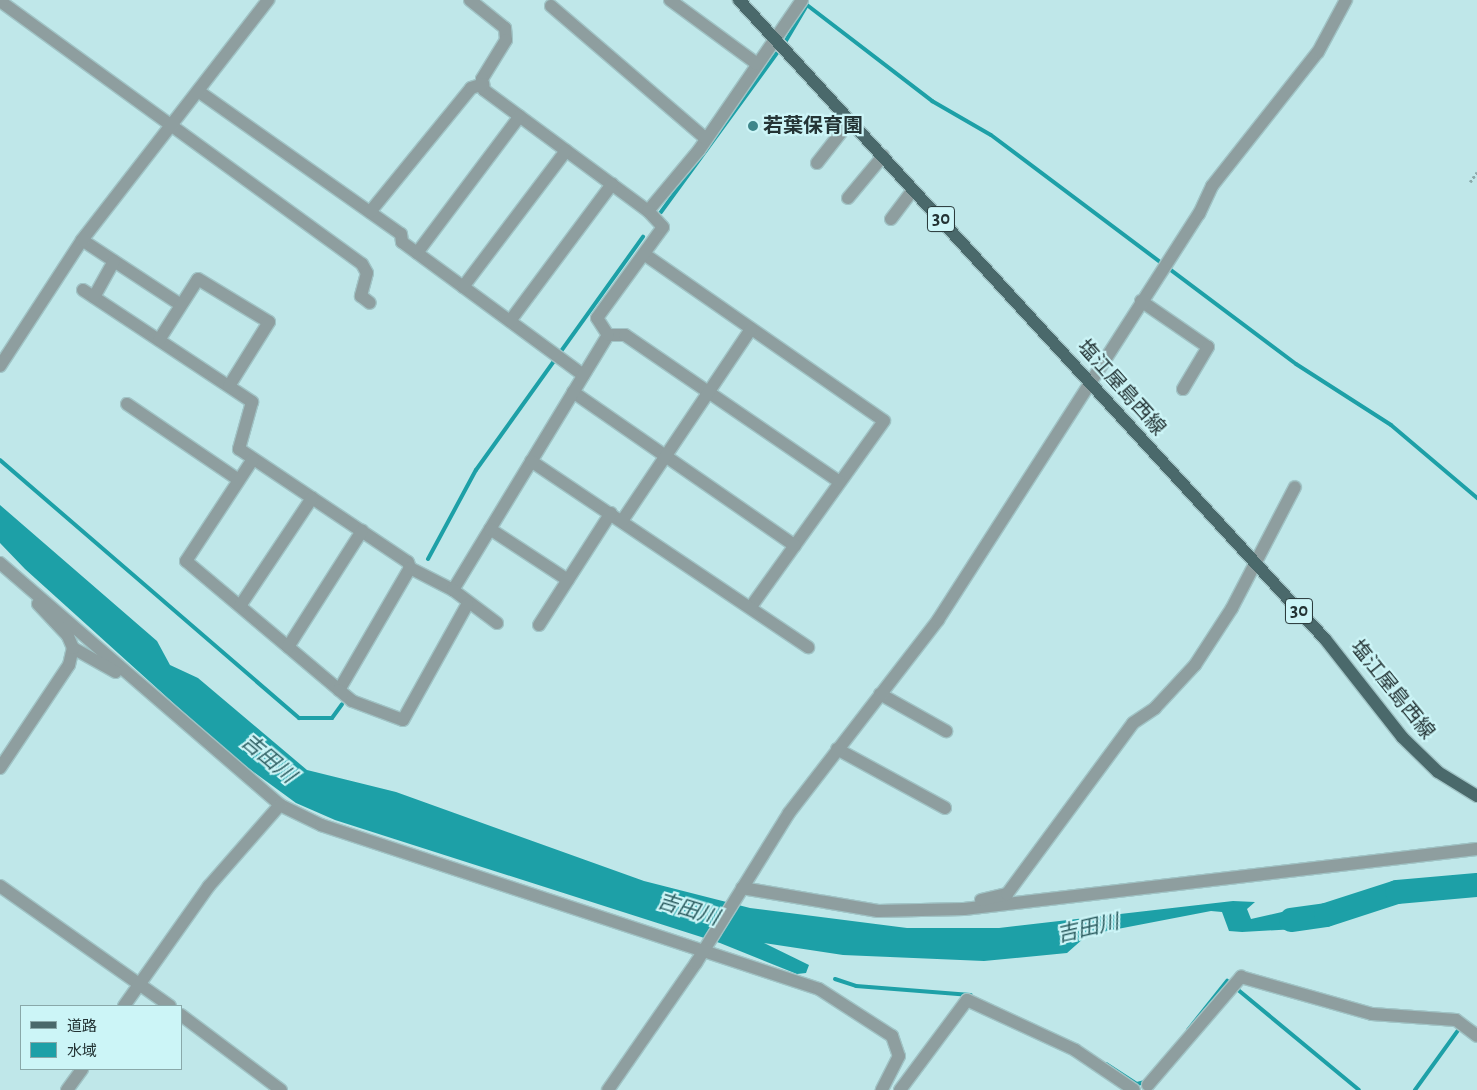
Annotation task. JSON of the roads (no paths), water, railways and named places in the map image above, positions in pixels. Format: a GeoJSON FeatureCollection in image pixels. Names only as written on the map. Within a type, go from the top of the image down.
{"type":"FeatureCollection","features":[{"type":"Feature","properties":{"kind":"main road","name":"塩江屋島西線"},"geometry":{"type":"LineString","coordinates":[[739,0],[1089,380],[1350,669],[1402,737],[1438,772],[1477,796]]}},
{"type":"Feature","properties":{"kind":"street"},"geometry":{"type":"LineString","coordinates":[[0,366],[82,240],[268,0]]}},
{"type":"Feature","properties":{"kind":"street"},"geometry":{"type":"LineString","coordinates":[[370,212],[471,88],[483,84],[506,40],[506,28],[470,0]]}},
{"type":"Feature","properties":{"kind":"street"},"geometry":{"type":"LineString","coordinates":[[670,0],[756,64]]}},
{"type":"Feature","properties":{"kind":"street"},"geometry":{"type":"LineString","coordinates":[[648,211],[706,139],[756,64],[779,44],[802,0]]}},
{"type":"Feature","properties":{"kind":"street"},"geometry":{"type":"LineString","coordinates":[[608,1090],[707,947],[740,892],[837,749],[938,620],[1089,380],[1163,266],[1200,214],[1212,186],[1318,52],[1346,0]]}},
{"type":"Feature","properties":{"kind":"street"},"geometry":{"type":"LineString","coordinates":[[0,1],[52,43],[172,126],[362,264],[367,273],[361,296],[370,303]]}},
{"type":"Feature","properties":{"kind":"street"},"geometry":{"type":"LineString","coordinates":[[551,6],[706,139]]}},
{"type":"Feature","properties":{"kind":"street"},"geometry":{"type":"LineString","coordinates":[[483,84],[520,116],[648,211],[663,227],[598,318],[608,334]]}},
{"type":"Feature","properties":{"kind":"street"},"geometry":{"type":"LineString","coordinates":[[198,91],[401,234],[402,242],[583,375]]}},
{"type":"Feature","properties":{"kind":"street"},"geometry":{"type":"LineString","coordinates":[[417,253],[520,116]]}},
{"type":"Feature","properties":{"kind":"street"},"geometry":{"type":"LineString","coordinates":[[817,163],[850,121]]}},
{"type":"Feature","properties":{"kind":"street"},"geometry":{"type":"LineString","coordinates":[[463,287],[566,151]]}},
{"type":"Feature","properties":{"kind":"street"},"geometry":{"type":"LineString","coordinates":[[848,198],[883,156]]}},
{"type":"Feature","properties":{"kind":"street"},"geometry":{"type":"LineString","coordinates":[[510,321],[612,184]]}},
{"type":"Feature","properties":{"kind":"street"},"geometry":{"type":"LineString","coordinates":[[891,219],[913,190]]}},
{"type":"Feature","properties":{"kind":"street"},"geometry":{"type":"LineString","coordinates":[[82,240],[181,305]]}},
{"type":"Feature","properties":{"kind":"street"},"geometry":{"type":"LineString","coordinates":[[644,254],[884,420],[751,607]]}},
{"type":"Feature","properties":{"kind":"street"},"geometry":{"type":"LineString","coordinates":[[114,261],[89,293],[252,402],[238,440],[239,449],[362,531],[410,568],[452,590],[467,605],[497,623]]}},
{"type":"Feature","properties":{"kind":"street"},"geometry":{"type":"LineString","coordinates":[[159,340],[198,279],[269,322],[229,386]]}},
{"type":"Feature","properties":{"kind":"street"},"geometry":{"type":"LineString","coordinates":[[1140,301],[1208,347],[1183,389]]}},
{"type":"Feature","properties":{"kind":"street"},"geometry":{"type":"LineString","coordinates":[[622,521],[751,329]]}},
{"type":"Feature","properties":{"kind":"street"},"geometry":{"type":"LineString","coordinates":[[452,590],[608,334]]}},
{"type":"Feature","properties":{"kind":"street"},"geometry":{"type":"LineString","coordinates":[[608,334],[625,335],[840,482]]}},
{"type":"Feature","properties":{"kind":"street"},"geometry":{"type":"LineString","coordinates":[[573,392],[794,546]]}},
{"type":"Feature","properties":{"kind":"street"},"geometry":{"type":"LineString","coordinates":[[127,404],[239,480]]}},
{"type":"Feature","properties":{"kind":"street"},"geometry":{"type":"LineString","coordinates":[[253,459],[186,561],[352,701],[403,720],[467,605]]}},
{"type":"Feature","properties":{"kind":"street"},"geometry":{"type":"LineString","coordinates":[[531,461],[808,647]]}},
{"type":"Feature","properties":{"kind":"street"},"geometry":{"type":"LineString","coordinates":[[964,909],[970,903],[1008,894],[1133,723],[1155,708],[1195,665],[1232,608],[1295,487]]}},
{"type":"Feature","properties":{"kind":"street"},"geometry":{"type":"LineString","coordinates":[[240,606],[312,498]]}},
{"type":"Feature","properties":{"kind":"street"},"geometry":{"type":"LineString","coordinates":[[539,625],[611,514]]}},
{"type":"Feature","properties":{"kind":"street"},"geometry":{"type":"LineString","coordinates":[[490,529],[568,580]]}},
{"type":"Feature","properties":{"kind":"street"},"geometry":{"type":"LineString","coordinates":[[288,647],[362,531]]}},
{"type":"Feature","properties":{"kind":"street"},"geometry":{"type":"LineString","coordinates":[[0,563],[32,588],[136,682],[280,805],[321,826],[707,947],[819,990],[892,1036],[899,1056],[882,1090]]}},
{"type":"Feature","properties":{"kind":"street"},"geometry":{"type":"LineString","coordinates":[[339,690],[410,568]]}},
{"type":"Feature","properties":{"kind":"street"},"geometry":{"type":"LineString","coordinates":[[32,588],[32,598],[68,636],[73,648],[136,682]]}},
{"type":"Feature","properties":{"kind":"street"},"geometry":{"type":"LineString","coordinates":[[0,768],[62,680],[73,648]]}},
{"type":"Feature","properties":{"kind":"street"},"geometry":{"type":"LineString","coordinates":[[880,694],[946,731]]}},
{"type":"Feature","properties":{"kind":"street"},"geometry":{"type":"LineString","coordinates":[[837,749],[945,808]]}},
{"type":"Feature","properties":{"kind":"street"},"geometry":{"type":"LineString","coordinates":[[125,1005],[209,886],[280,805]]}},
{"type":"Feature","properties":{"kind":"street"},"geometry":{"type":"LineString","coordinates":[[740,892],[878,911],[964,909],[1477,849]]}},
{"type":"Feature","properties":{"kind":"street"},"geometry":{"type":"LineString","coordinates":[[0,886],[169,1005]]}},
{"type":"Feature","properties":{"kind":"street"},"geometry":{"type":"LineString","coordinates":[[1150,1088],[1241,977],[1372,1014],[1456,1020],[1477,1036]]}},
{"type":"Feature","properties":{"kind":"street"},"geometry":{"type":"LineString","coordinates":[[900,1090],[967,1000],[1076,1050],[1134,1090]]}},
{"type":"Feature","properties":{"kind":"street"},"geometry":{"type":"LineString","coordinates":[[182,1016],[282,1090]]}},
{"type":"Feature","properties":{"kind":"street"},"geometry":{"type":"LineString","coordinates":[[67,1090],[81,1070]]}},
{"type":"Feature","properties":{"kind":"water"},"geometry":{"type":"Polygon","coordinates":[[[0,505],[157,641],[170,665],[198,678],[307,770],[396,792],[644,881],[750,908],[907,928],[999,928],[1233,901],[1255,902],[1247,909],[1251,919],[1282,912],[1323,915],[1296,929],[1242,932],[1229,931],[1222,912],[1211,911],[1102,932],[1084,938],[1067,953],[984,961],[843,955],[764,943],[809,965],[806,973],[797,974],[720,943],[335,820],[296,803],[232,756],[25,569],[0,543],[0,505]]]}},
{"type":"Feature","properties":{"kind":"waterway"},"geometry":{"type":"LineString","coordinates":[[784,44],[807,5],[932,101],[991,135],[1296,364],[1391,425],[1477,498]]}},
{"type":"Feature","properties":{"kind":"waterway"},"geometry":{"type":"LineString","coordinates":[[661,212],[780,49]]}},
{"type":"Feature","properties":{"kind":"waterway"},"geometry":{"type":"LineString","coordinates":[[428,559],[476,470],[643,237]]}},
{"type":"Feature","properties":{"kind":"waterway"},"geometry":{"type":"LineString","coordinates":[[0,460],[299,718],[332,718],[342,704]]}},
{"type":"Feature","properties":{"kind":"waterway","name":"吉田川"},"geometry":{"type":"LineString","coordinates":[[1291,920],[1326,915],[1397,892],[1477,885]]}},
{"type":"Feature","properties":{"kind":"waterway"},"geometry":{"type":"LineString","coordinates":[[835,979],[856,986],[971,995]]}},
{"type":"Feature","properties":{"kind":"waterway"},"geometry":{"type":"LineString","coordinates":[[1188,1030],[1227,981]]}},
{"type":"Feature","properties":{"kind":"waterway"},"geometry":{"type":"LineString","coordinates":[[1237,989],[1359,1090]]}},
{"type":"Feature","properties":{"kind":"waterway"},"geometry":{"type":"LineString","coordinates":[[1415,1090],[1459,1029]]}},
{"type":"Feature","properties":{"kind":"waterway"},"geometry":{"type":"LineString","coordinates":[[1106,1064],[1137,1084],[1145,1082]]}},
{"type":"Feature","properties":{"kind":"place","name":"若葉保育園"},"geometry":{"type":"Point","coordinates":[753,126]}}]}
